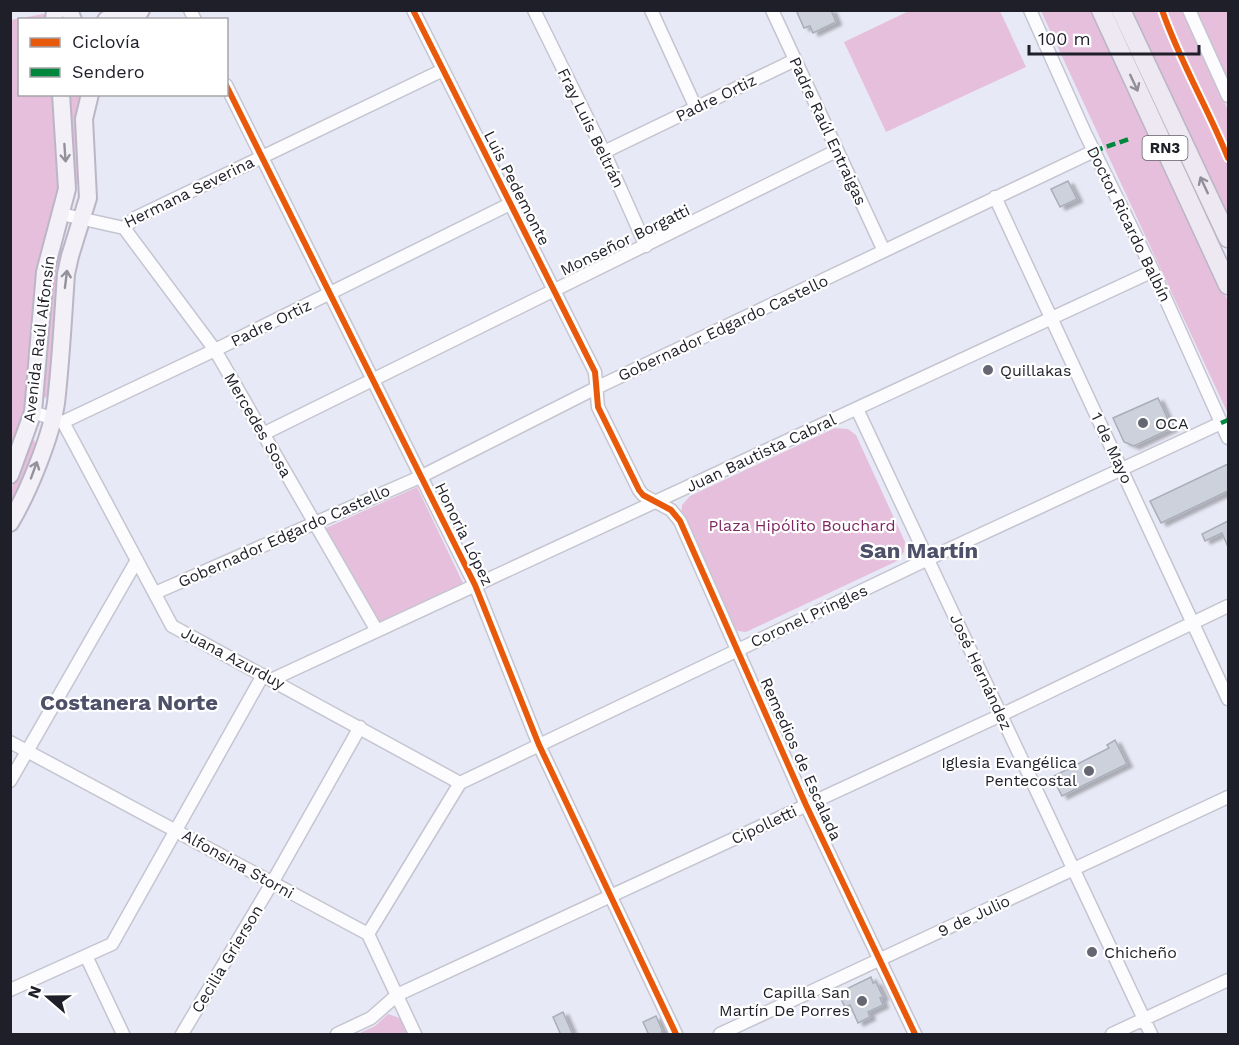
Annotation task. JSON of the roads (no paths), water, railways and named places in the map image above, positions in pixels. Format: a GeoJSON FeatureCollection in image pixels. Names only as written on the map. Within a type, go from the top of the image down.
{"type":"FeatureCollection","features":[{"type":"Feature","properties":{"kind":"highway","name":"RN3"},"geometry":{"type":"LineString","coordinates":[[1101,10],[1228,285]]}},
{"type":"Feature","properties":{"kind":"highway","name":"RN3"},"geometry":{"type":"LineString","coordinates":[[1121,10],[1228,238]]}},
{"type":"Feature","properties":{"kind":"main road"},"geometry":{"type":"LineString","coordinates":[[110,18],[126,10]]}},
{"type":"Feature","properties":{"kind":"main road","name":"Avenida Raúl Alfonsín"},"geometry":{"type":"LineString","coordinates":[[10,475],[33,412],[45,272],[67,189],[61,96]]}},
{"type":"Feature","properties":{"kind":"main road","name":"Avenida Raúl Alfonsín"},"geometry":{"type":"LineString","coordinates":[[10,523],[58,420],[55,404],[66,274],[88,198],[84,119],[90,96]]}},
{"type":"Feature","properties":{"kind":"street","name":"Luis Pedemonte"},"geometry":{"type":"LineString","coordinates":[[413,10],[595,372],[598,407],[639,490],[643,495],[657,501]]}},
{"type":"Feature","properties":{"kind":"street","name":"Fray Luis Beltrán"},"geometry":{"type":"LineString","coordinates":[[534,10],[604,152],[646,246]]}},
{"type":"Feature","properties":{"kind":"street"},"geometry":{"type":"LineString","coordinates":[[651,10],[696,108]]}},
{"type":"Feature","properties":{"kind":"street","name":"Padre Raúl Entraigas"},"geometry":{"type":"LineString","coordinates":[[772,10],[884,251]]}},
{"type":"Feature","properties":{"kind":"street","name":"Doctor Ricardo Balbín"},"geometry":{"type":"LineString","coordinates":[[1030,10],[1094,151],[1153,271],[1228,438]]}},
{"type":"Feature","properties":{"kind":"street"},"geometry":{"type":"LineString","coordinates":[[1189,10],[1228,94]]}},
{"type":"Feature","properties":{"kind":"street","name":"Padre Ortiz"},"geometry":{"type":"LineString","coordinates":[[604,152],[795,60]]}},
{"type":"Feature","properties":{"kind":"street","name":"Hermana Severina"},"geometry":{"type":"LineString","coordinates":[[61,214],[124,228],[135,218],[443,70]]}},
{"type":"Feature","properties":{"kind":"street","name":"Honoria López"},"geometry":{"type":"LineString","coordinates":[[228,89],[475,585],[539,745],[676,1035]]}},
{"type":"Feature","properties":{"kind":"street","name":"Monseñor Borgatti"},"geometry":{"type":"LineString","coordinates":[[263,434],[837,151]]}},
{"type":"Feature","properties":{"kind":"street","name":"Gobernador Edgardo Castello"},"geometry":{"type":"LineString","coordinates":[[154,593],[420,477],[596,388],[1094,151]]}},
{"type":"Feature","properties":{"kind":"street","name":"1 de Mayo"},"geometry":{"type":"LineString","coordinates":[[995,197],[1228,699]]}},
{"type":"Feature","properties":{"kind":"street","name":"Padre Ortiz"},"geometry":{"type":"LineString","coordinates":[[58,420],[215,350],[510,204]]}},
{"type":"Feature","properties":{"kind":"street","name":"Mercedes Sosa"},"geometry":{"type":"LineString","coordinates":[[124,228],[215,350],[377,631]]}},
{"type":"Feature","properties":{"kind":"street","name":"Juan Bautista Cabral"},"geometry":{"type":"LineString","coordinates":[[267,677],[377,631],[1153,271]]}},
{"type":"Feature","properties":{"kind":"street","name":"José Hernández"},"geometry":{"type":"LineString","coordinates":[[856,408],[1151,1035]]}},
{"type":"Feature","properties":{"kind":"street"},"geometry":{"type":"LineString","coordinates":[[33,412],[58,420]]}},
{"type":"Feature","properties":{"kind":"street","name":"Juana Azurduy"},"geometry":{"type":"LineString","coordinates":[[58,420],[172,626],[460,783]]}},
{"type":"Feature","properties":{"kind":"street","name":"Coronel Pringles"},"geometry":{"type":"LineString","coordinates":[[460,783],[928,559],[1221,423]]}},
{"type":"Feature","properties":{"kind":"street","name":"Remedios de Escalada"},"geometry":{"type":"LineString","coordinates":[[657,501],[671,510],[680,521],[806,806],[915,1035]]}},
{"type":"Feature","properties":{"kind":"street"},"geometry":{"type":"LineString","coordinates":[[10,781],[136,560]]}},
{"type":"Feature","properties":{"kind":"street","name":"Cipolletti"},"geometry":{"type":"LineString","coordinates":[[337,1035],[371,1018],[397,995],[1001,715],[1228,606]]}},
{"type":"Feature","properties":{"kind":"street"},"geometry":{"type":"LineString","coordinates":[[10,990],[112,944],[176,830],[267,677]]}},
{"type":"Feature","properties":{"kind":"street","name":"Cecilia Grierson"},"geometry":{"type":"LineString","coordinates":[[182,1035],[272,883],[360,727]]}},
{"type":"Feature","properties":{"kind":"street","name":"Alfonsina Storni"},"geometry":{"type":"LineString","coordinates":[[10,742],[368,934]]}},
{"type":"Feature","properties":{"kind":"street"},"geometry":{"type":"LineString","coordinates":[[416,1035],[368,934],[460,783]]}},
{"type":"Feature","properties":{"kind":"street","name":"9 de Julio"},"geometry":{"type":"LineString","coordinates":[[720,1035],[1228,797]]}},
{"type":"Feature","properties":{"kind":"street"},"geometry":{"type":"LineString","coordinates":[[86,956],[123,1035]]}},
{"type":"Feature","properties":{"kind":"street"},"geometry":{"type":"LineString","coordinates":[[1112,1035],[1228,980]]}},
{"type":"Feature","properties":{"kind":"place","name":"Quillakas"},"geometry":{"type":"Point","coordinates":[988,370]}},
{"type":"Feature","properties":{"kind":"place","name":"OCA"},"geometry":{"type":"Point","coordinates":[1143,423]}},
{"type":"Feature","properties":{"kind":"place","name":"Iglesia Evangélica Pentecostal"},"geometry":{"type":"Point","coordinates":[1089,771]}},
{"type":"Feature","properties":{"kind":"place","name":"Chicheño"},"geometry":{"type":"Point","coordinates":[1092,952]}},
{"type":"Feature","properties":{"kind":"place","name":"Capilla San Martín De Porres"},"geometry":{"type":"Point","coordinates":[862,1001]}},
{"type":"Feature","properties":{"kind":"district","name":"San Martín"},"geometry":{"type":"Point","coordinates":[919,550]}},
{"type":"Feature","properties":{"kind":"district","name":"Costanera Norte"},"geometry":{"type":"Point","coordinates":[129,702]}},
{"type":"Feature","properties":{"kind":"park label","name":"Plaza Hipólito Bouchard"},"geometry":{"type":"Point","coordinates":[802,525]}}]}
